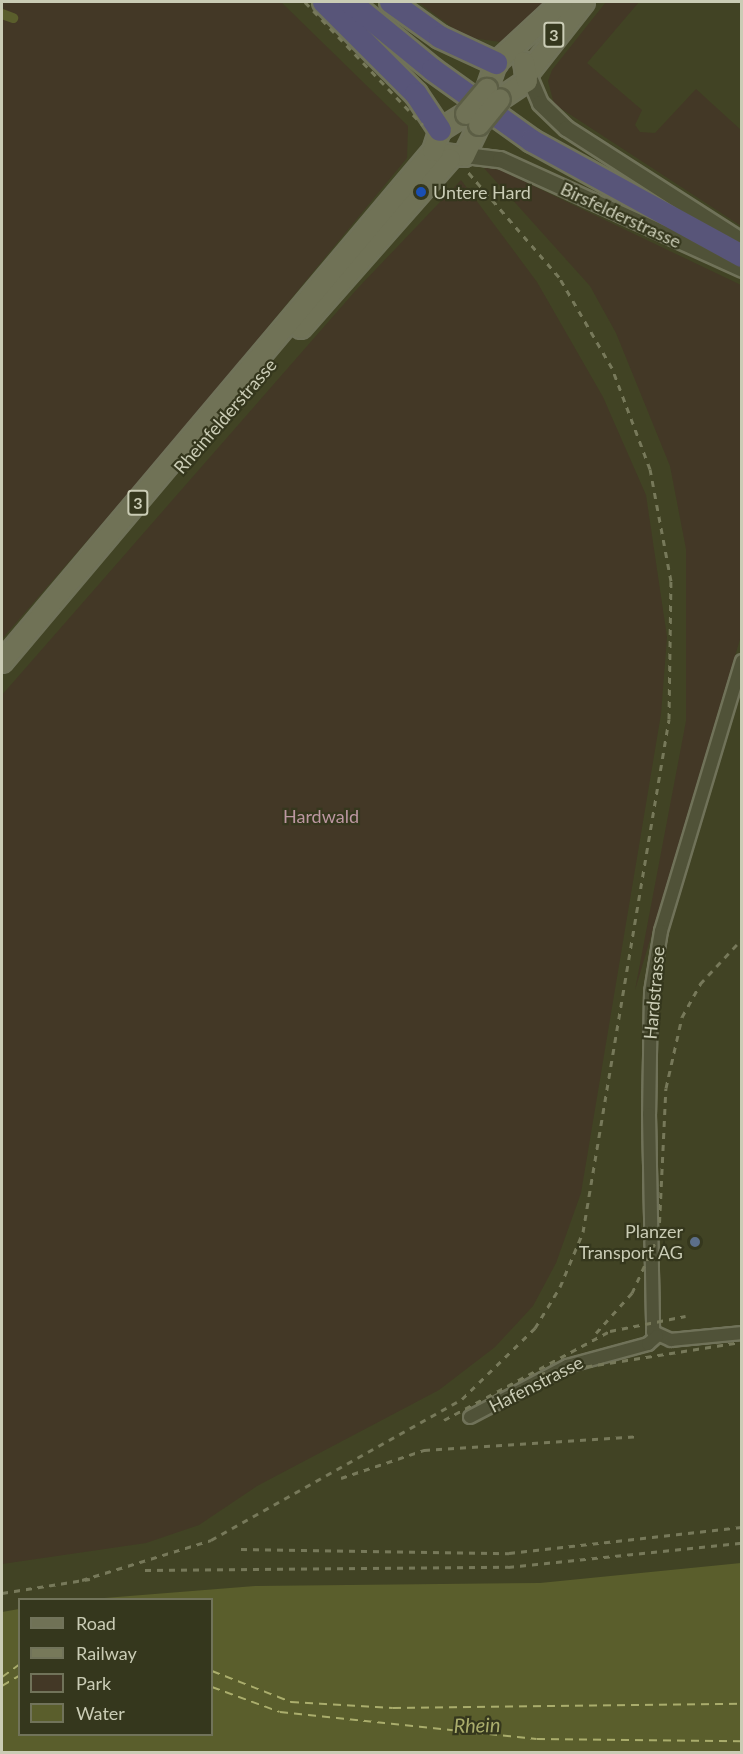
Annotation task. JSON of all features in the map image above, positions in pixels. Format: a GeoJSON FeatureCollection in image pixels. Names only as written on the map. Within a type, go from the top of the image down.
{"type":"FeatureCollection","features":[{"type":"Feature","properties":{"kind":"highway"},"geometry":{"type":"LineString","coordinates":[[324,2],[416,94],[448,147]]}},
{"type":"Feature","properties":{"kind":"highway"},"geometry":{"type":"LineString","coordinates":[[350,2],[433,70],[532,141],[741,256]]}},
{"type":"Feature","properties":{"kind":"highway"},"geometry":{"type":"LineString","coordinates":[[391,2],[440,37],[502,59]]}},
{"type":"Feature","properties":{"kind":"main road","name":"Rheinfelderstrasse"},"geometry":{"type":"LineString","coordinates":[[493,94],[502,59],[562,2]]}},
{"type":"Feature","properties":{"kind":"main road","name":"Rheinfelderstrasse"},"geometry":{"type":"LineString","coordinates":[[2,662],[493,94],[529,75],[584,2]]}},
{"type":"Feature","properties":{"kind":"main road"},"geometry":{"type":"LineString","coordinates":[[502,59],[524,61],[529,75]]}},
{"type":"Feature","properties":{"kind":"main road","name":"Rheinfelderstrasse"},"geometry":{"type":"LineString","coordinates":[[2,674],[473,119]]}},
{"type":"Feature","properties":{"kind":"street","name":"Birsfelderstrasse"},"geometry":{"type":"LineString","coordinates":[[529,75],[540,103],[566,128],[741,241]]}},
{"type":"Feature","properties":{"kind":"street","name":"Birsfelderstrasse"},"geometry":{"type":"LineString","coordinates":[[448,147],[506,161],[741,269]]}},
{"type":"Feature","properties":{"kind":"street","name":"Hardstrasse"},"geometry":{"type":"LineString","coordinates":[[657,1336],[650,1320],[651,992],[661,931],[741,661]]}},
{"type":"Feature","properties":{"kind":"street"},"geometry":{"type":"LineString","coordinates":[[657,1336],[671,1340],[741,1334]]}},
{"type":"Feature","properties":{"kind":"street","name":"Hafenstrasse"},"geometry":{"type":"LineString","coordinates":[[471,1417],[567,1366],[648,1344],[657,1336]]}},
{"type":"Feature","properties":{"kind":"green space"},"geometry":{"type":"Polygon","coordinates":[[[2,2],[281,2],[408,126],[407,158],[178,436],[2,639],[2,2]]]}},
{"type":"Feature","properties":{"kind":"green space"},"geometry":{"type":"Polygon","coordinates":[[[418,2],[546,2],[500,42],[465,37],[418,2]]]}},
{"type":"Feature","properties":{"kind":"green space"},"geometry":{"type":"Polygon","coordinates":[[[606,2],[639,2],[587,63],[642,110],[635,125],[640,132],[655,133],[696,89],[741,130],[741,226],[554,104],[548,81],[552,70],[606,2]]]}},
{"type":"Feature","properties":{"kind":"green space"},"geometry":{"type":"Polygon","coordinates":[[[484,168],[500,170],[741,285],[741,636],[635,990],[686,721],[686,549],[670,466],[616,333],[590,286],[484,168]]]}},
{"type":"Feature","properties":{"kind":"green space","name":"Hardwald"},"geometry":{"type":"Polygon","coordinates":[[[461,180],[537,282],[603,397],[646,495],[667,637],[661,714],[581,1193],[556,1263],[533,1306],[495,1347],[439,1390],[257,1486],[199,1525],[146,1543],[2,1564],[2,695],[357,289],[461,180]]]}},
{"type":"Feature","properties":{"kind":"water","name":"Rhein"},"geometry":{"type":"Polygon","coordinates":[[[741,1563],[741,1752],[2,1752],[2,1612],[18,1609],[18,1736],[213,1736],[213,1598],[105,1598],[255,1586],[540,1583],[741,1563]]]}},
{"type":"Feature","properties":{"kind":"waterway"},"geometry":{"type":"LineString","coordinates":[[2,14],[13,18]]}},
{"type":"Feature","properties":{"kind":"ferry route"},"geometry":{"type":"LineString","coordinates":[[2,1677],[18,1665]]}},
{"type":"Feature","properties":{"kind":"ferry route"},"geometry":{"type":"LineString","coordinates":[[213,1671],[291,1702],[393,1708],[742,1704]]}},
{"type":"Feature","properties":{"kind":"ferry route"},"geometry":{"type":"LineString","coordinates":[[2,1686],[18,1676]]}},
{"type":"Feature","properties":{"kind":"ferry route"},"geometry":{"type":"LineString","coordinates":[[213,1687],[280,1712],[537,1739],[742,1741]]}},
{"type":"Feature","properties":{"kind":"railway"},"geometry":{"type":"LineString","coordinates":[[305,2],[423,125]]}},
{"type":"Feature","properties":{"kind":"railway"},"geometry":{"type":"LineString","coordinates":[[82,1580],[211,1540],[462,1399],[535,1328],[560,1287],[583,1232],[669,719],[671,581],[650,469],[612,368],[559,277],[468,172]]}},
{"type":"Feature","properties":{"kind":"railway"},"geometry":{"type":"LineString","coordinates":[[596,1333],[632,1293],[659,1234],[666,1088],[682,1017],[700,984],[742,939]]}},
{"type":"Feature","properties":{"kind":"railway"},"geometry":{"type":"LineString","coordinates":[[444,1420],[610,1331],[686,1316]]}},
{"type":"Feature","properties":{"kind":"railway"},"geometry":{"type":"LineString","coordinates":[[539,1374],[742,1342]]}},
{"type":"Feature","properties":{"kind":"railway"},"geometry":{"type":"LineString","coordinates":[[341,1478],[424,1450],[638,1436]]}},
{"type":"Feature","properties":{"kind":"railway"},"geometry":{"type":"LineString","coordinates":[[241,1549],[509,1553],[742,1527]]}},
{"type":"Feature","properties":{"kind":"railway"},"geometry":{"type":"LineString","coordinates":[[145,1570],[508,1567],[742,1543]]}},
{"type":"Feature","properties":{"kind":"railway"},"geometry":{"type":"LineString","coordinates":[[2,1593],[90,1579]]}},
{"type":"Feature","properties":{"kind":"place","name":"Untere Hard"},"geometry":{"type":"Point","coordinates":[421,192]}},
{"type":"Feature","properties":{"kind":"place","name":"Planzer Transport AG"},"geometry":{"type":"Point","coordinates":[695,1242]}}]}
